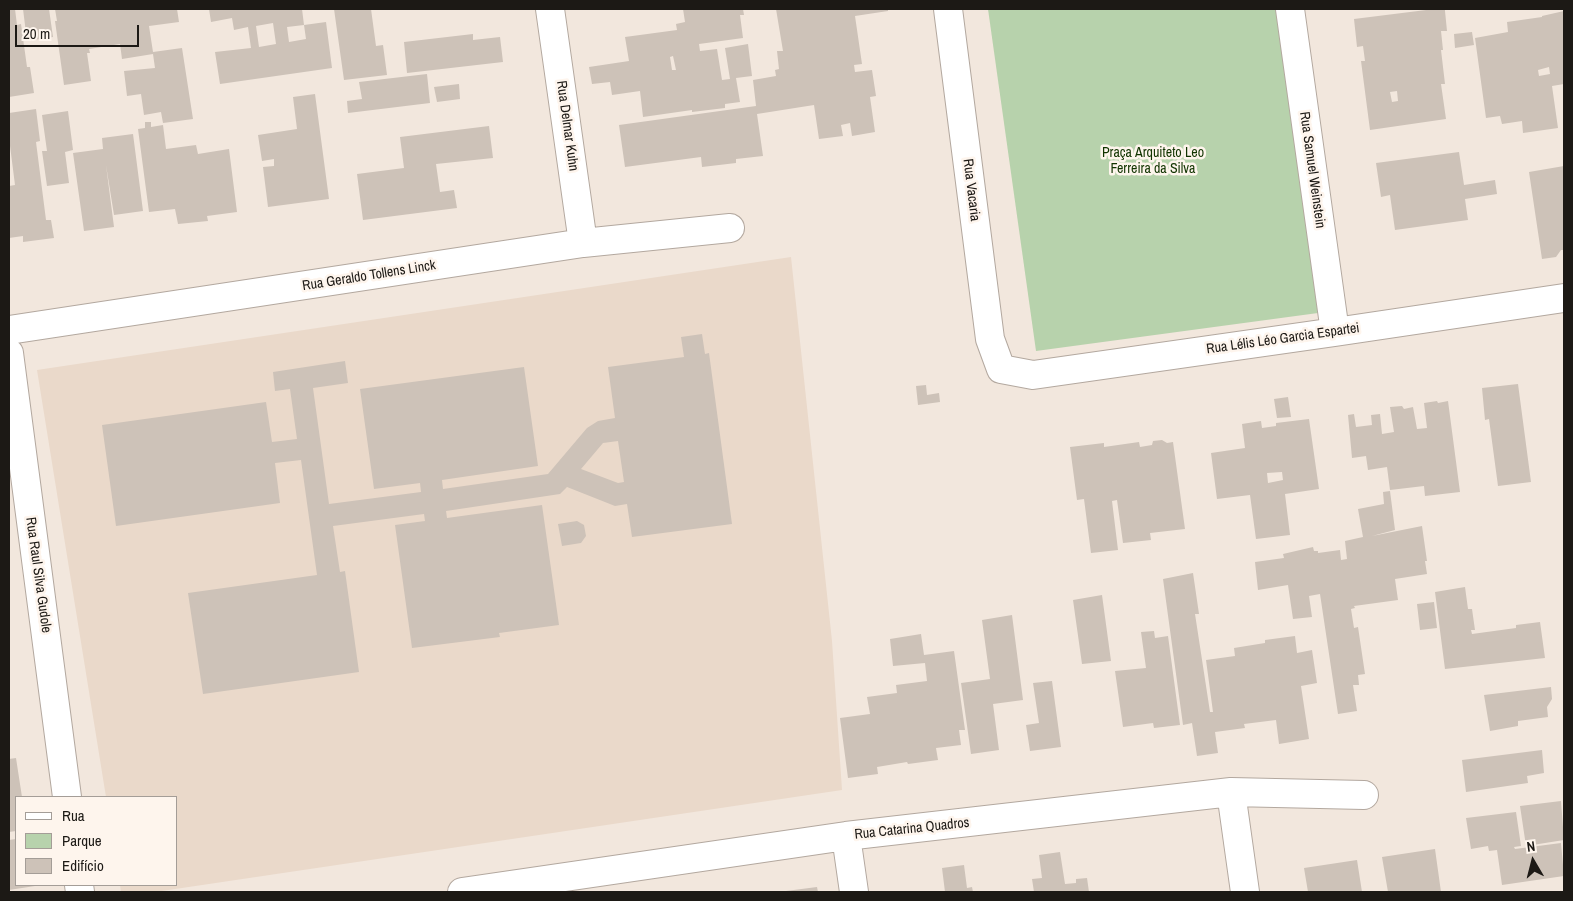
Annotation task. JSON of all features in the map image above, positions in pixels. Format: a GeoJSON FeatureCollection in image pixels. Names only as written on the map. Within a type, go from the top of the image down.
{"type":"FeatureCollection","features":[{"type":"Feature","properties":{"kind":"street","name":"Rua Delmar Kuhn"},"geometry":{"type":"LineString","coordinates":[[550,9],[583,243]]}},
{"type":"Feature","properties":{"kind":"street","name":"Rua Vacaria"},"geometry":{"type":"LineString","coordinates":[[948,9],[990,338],[1001,369]]}},
{"type":"Feature","properties":{"kind":"street","name":"Rua Samuel Weinstein"},"geometry":{"type":"LineString","coordinates":[[1290,9],[1335,332]]}},
{"type":"Feature","properties":{"kind":"street","name":"Rua Geraldo Tollens Linck"},"geometry":{"type":"LineString","coordinates":[[9,330],[583,243],[730,228]]}},
{"type":"Feature","properties":{"kind":"street","name":"Rua Lélis Léo Garcia Espartei"},"geometry":{"type":"LineString","coordinates":[[1001,369],[1032,375],[1564,298]]}},
{"type":"Feature","properties":{"kind":"street","name":"Rua Raul Silva Gudole"},"geometry":{"type":"LineString","coordinates":[[9,353],[68,796]]}},
{"type":"Feature","properties":{"kind":"street","name":"Rua Catarina Quadros"},"geometry":{"type":"LineString","coordinates":[[467,892],[846,836],[1230,792],[1364,795]]}},
{"type":"Feature","properties":{"kind":"street"},"geometry":{"type":"LineString","coordinates":[[1230,792],[1245,892]]}},
{"type":"Feature","properties":{"kind":"street"},"geometry":{"type":"LineString","coordinates":[[846,836],[854,892]]}},
{"type":"Feature","properties":{"kind":"shaded area"},"geometry":{"type":"Polygon","coordinates":[[[791,257],[832,641],[842,790],[155,892],[121,892],[120,886],[178,886],[178,796],[106,796],[37,370],[791,257]]]}},
{"type":"Feature","properties":{"kind":"green space","name":"Praça Arquiteto Leo Ferreira da Silva"},"geometry":{"type":"Polygon","coordinates":[[[988,9],[1276,9],[1318,313],[1036,351],[988,9]]]}},
{"type":"Feature","properties":{"kind":"building"},"geometry":{"type":"Polygon","coordinates":[[[9,9],[15,9],[17,25],[21,24],[27,67],[30,67],[34,93],[9,97],[9,9]]]}},
{"type":"Feature","properties":{"kind":"building"},"geometry":{"type":"Polygon","coordinates":[[[23,9],[49,9],[53,37],[27,41],[23,9]]]}},
{"type":"Feature","properties":{"kind":"building"},"geometry":{"type":"Polygon","coordinates":[[[55,9],[177,9],[179,22],[149,26],[153,52],[182,48],[193,119],[163,123],[161,112],[144,115],[141,94],[127,96],[124,71],[155,68],[153,54],[122,59],[120,44],[89,49],[90,53],[87,53],[91,81],[64,85],[55,9]]]}},
{"type":"Feature","properties":{"kind":"building"},"geometry":{"type":"Polygon","coordinates":[[[209,9],[302,9],[304,25],[326,22],[332,68],[220,84],[215,52],[251,48],[248,27],[234,30],[232,18],[211,22],[209,9]],[[273,23],[256,26],[259,47],[276,44],[273,23]],[[304,25],[287,27],[289,42],[306,39],[304,25]]]}},
{"type":"Feature","properties":{"kind":"building"},"geometry":{"type":"Polygon","coordinates":[[[334,9],[371,9],[376,46],[383,45],[387,75],[344,80],[334,9]]]}},
{"type":"Feature","properties":{"kind":"building"},"geometry":{"type":"Polygon","coordinates":[[[683,9],[743,9],[744,15],[740,15],[743,38],[699,44],[700,51],[717,49],[722,80],[730,79],[725,48],[748,44],[752,76],[736,78],[740,102],[725,104],[725,108],[692,112],[692,110],[643,117],[640,91],[612,95],[610,82],[592,84],[589,67],[629,61],[625,37],[677,30],[676,24],[685,22],[683,9]],[[673,56],[670,57],[672,70],[676,70],[673,56]]]}},
{"type":"Feature","properties":{"kind":"building"},"geometry":{"type":"Polygon","coordinates":[[[776,9],[888,9],[888,11],[855,16],[862,64],[854,65],[855,72],[872,70],[876,96],[870,97],[875,132],[852,136],[850,123],[841,125],[843,136],[819,139],[814,105],[757,114],[763,156],[736,159],[736,163],[702,167],[701,157],[625,167],[619,125],[756,106],[753,80],[776,76],[775,70],[779,69],[777,51],[783,51],[776,9]]]}},
{"type":"Feature","properties":{"kind":"building"},"geometry":{"type":"Polygon","coordinates":[[[1445,9],[1447,31],[1441,31],[1443,50],[1441,50],[1445,84],[1441,84],[1446,119],[1370,130],[1361,61],[1365,61],[1363,46],[1357,47],[1354,19],[1445,9]],[[1397,91],[1390,92],[1392,102],[1398,101],[1397,91]]]}},
{"type":"Feature","properties":{"kind":"building"},"geometry":{"type":"Polygon","coordinates":[[[1564,11],[1564,84],[1552,86],[1558,128],[1523,133],[1522,121],[1502,124],[1500,116],[1486,118],[1475,38],[1508,32],[1507,22],[1564,11]],[[1549,67],[1538,70],[1539,76],[1550,74],[1549,67]]]}},
{"type":"Feature","properties":{"kind":"building"},"geometry":{"type":"Polygon","coordinates":[[[1472,32],[1474,45],[1455,48],[1454,34],[1472,32]]]}},
{"type":"Feature","properties":{"kind":"building"},"geometry":{"type":"Polygon","coordinates":[[[473,34],[473,40],[500,37],[503,62],[407,73],[404,42],[473,34]]]}},
{"type":"Feature","properties":{"kind":"building"},"geometry":{"type":"Polygon","coordinates":[[[427,74],[430,103],[348,113],[347,101],[362,99],[359,82],[427,74]]]}},
{"type":"Feature","properties":{"kind":"building"},"geometry":{"type":"Polygon","coordinates":[[[459,84],[460,99],[437,102],[434,87],[459,84]]]}},
{"type":"Feature","properties":{"kind":"building"},"geometry":{"type":"Polygon","coordinates":[[[315,94],[329,199],[268,207],[263,167],[274,166],[274,159],[262,161],[258,135],[297,129],[293,97],[315,94]]]}},
{"type":"Feature","properties":{"kind":"building"},"geometry":{"type":"Polygon","coordinates":[[[36,109],[40,141],[36,142],[46,220],[51,220],[54,238],[23,242],[23,236],[9,238],[9,186],[15,185],[9,138],[9,113],[36,109]]]}},
{"type":"Feature","properties":{"kind":"building"},"geometry":{"type":"Polygon","coordinates":[[[68,111],[73,150],[65,152],[69,183],[47,186],[42,151],[47,151],[42,115],[68,111]]]}},
{"type":"Feature","properties":{"kind":"building"},"geometry":{"type":"Polygon","coordinates":[[[145,122],[151,122],[151,127],[163,125],[166,149],[196,145],[198,154],[229,149],[237,212],[207,216],[208,221],[178,224],[175,209],[149,212],[138,129],[145,128],[145,122]]]}},
{"type":"Feature","properties":{"kind":"building"},"geometry":{"type":"Polygon","coordinates":[[[489,126],[493,158],[436,164],[440,192],[454,190],[457,208],[363,220],[357,174],[404,168],[400,137],[489,126]]]}},
{"type":"Feature","properties":{"kind":"building"},"geometry":{"type":"Polygon","coordinates":[[[133,134],[143,211],[114,215],[106,165],[114,227],[84,231],[73,153],[103,149],[102,138],[133,134]]]}},
{"type":"Feature","properties":{"kind":"building"},"geometry":{"type":"Polygon","coordinates":[[[1459,152],[1464,185],[1495,180],[1497,194],[1465,199],[1468,220],[1395,230],[1390,195],[1381,197],[1376,163],[1459,152]]]}},
{"type":"Feature","properties":{"kind":"building"},"geometry":{"type":"Polygon","coordinates":[[[1564,166],[1564,250],[1561,250],[1556,257],[1542,259],[1529,172],[1564,166]]]}},
{"type":"Feature","properties":{"kind":"building"},"geometry":{"type":"Polygon","coordinates":[[[702,334],[705,354],[709,353],[732,524],[632,537],[627,504],[615,506],[567,487],[560,494],[446,511],[447,518],[542,505],[559,625],[499,633],[500,637],[412,648],[395,525],[425,521],[424,514],[333,526],[340,572],[345,571],[359,672],[203,694],[188,593],[317,575],[301,460],[275,463],[280,503],[116,526],[102,425],[266,402],[272,442],[297,439],[290,389],[275,391],[273,372],[345,361],[348,383],[313,388],[329,504],[421,492],[420,483],[374,489],[360,389],[524,367],[538,466],[442,480],[443,489],[548,474],[587,428],[598,421],[615,418],[608,367],[684,357],[681,337],[702,334]],[[618,441],[603,443],[581,469],[618,483],[624,482],[618,441]]]}},
{"type":"Feature","properties":{"kind":"building"},"geometry":{"type":"Polygon","coordinates":[[[1518,384],[1531,482],[1498,486],[1489,419],[1485,420],[1482,388],[1518,384]]]}},
{"type":"Feature","properties":{"kind":"building"},"geometry":{"type":"Polygon","coordinates":[[[926,385],[927,395],[939,393],[940,402],[918,405],[916,386],[926,385]]]}},
{"type":"Feature","properties":{"kind":"building"},"geometry":{"type":"Polygon","coordinates":[[[1288,397],[1291,417],[1277,418],[1274,399],[1288,397]]]}},
{"type":"Feature","properties":{"kind":"building"},"geometry":{"type":"Polygon","coordinates":[[[1437,401],[1438,403],[1448,401],[1460,492],[1425,496],[1424,486],[1390,490],[1387,467],[1368,470],[1366,456],[1352,458],[1348,415],[1354,414],[1356,427],[1372,425],[1371,415],[1380,414],[1382,434],[1394,432],[1390,407],[1402,406],[1404,409],[1413,407],[1417,429],[1427,428],[1424,403],[1437,401]]]}},
{"type":"Feature","properties":{"kind":"building"},"geometry":{"type":"Polygon","coordinates":[[[1309,419],[1319,489],[1285,494],[1290,535],[1256,539],[1250,495],[1217,499],[1211,453],[1245,448],[1242,424],[1261,421],[1262,428],[1276,426],[1276,423],[1309,419]],[[1282,472],[1267,473],[1268,483],[1283,480],[1282,472]]]}},
{"type":"Feature","properties":{"kind":"building"},"geometry":{"type":"Polygon","coordinates":[[[1162,440],[1167,443],[1173,442],[1185,529],[1150,533],[1151,540],[1123,543],[1117,500],[1112,501],[1118,550],[1091,553],[1084,499],[1077,500],[1070,447],[1104,443],[1104,447],[1139,442],[1140,447],[1152,445],[1153,441],[1162,440]]]}},
{"type":"Feature","properties":{"kind":"building"},"geometry":{"type":"Polygon","coordinates":[[[1390,491],[1395,530],[1372,536],[1422,526],[1427,574],[1395,579],[1398,600],[1354,606],[1355,608],[1351,609],[1354,628],[1358,627],[1365,674],[1358,675],[1359,685],[1353,685],[1357,711],[1338,714],[1320,594],[1309,596],[1312,617],[1293,619],[1288,585],[1258,590],[1255,562],[1284,558],[1283,554],[1313,547],[1314,551],[1318,551],[1318,553],[1340,550],[1341,560],[1347,559],[1345,541],[1363,537],[1358,509],[1384,504],[1383,492],[1390,491]]]}},
{"type":"Feature","properties":{"kind":"building"},"geometry":{"type":"Polygon","coordinates":[[[577,521],[584,525],[586,536],[581,543],[562,546],[558,524],[577,521]]]}},
{"type":"Feature","properties":{"kind":"building"},"geometry":{"type":"Polygon","coordinates":[[[1193,573],[1199,614],[1195,614],[1210,712],[1213,712],[1206,660],[1235,656],[1234,648],[1265,643],[1265,640],[1295,636],[1297,653],[1312,650],[1317,683],[1301,686],[1309,739],[1279,744],[1276,720],[1244,724],[1245,728],[1215,732],[1218,753],[1197,756],[1192,723],[1183,725],[1163,579],[1193,573]]]}},
{"type":"Feature","properties":{"kind":"building"},"geometry":{"type":"Polygon","coordinates":[[[1465,587],[1468,609],[1472,609],[1475,630],[1471,630],[1472,634],[1516,628],[1516,625],[1540,622],[1545,658],[1445,669],[1435,592],[1465,587]]]}},
{"type":"Feature","properties":{"kind":"building"},"geometry":{"type":"Polygon","coordinates":[[[1102,595],[1111,661],[1082,664],[1073,600],[1102,595]]]}},
{"type":"Feature","properties":{"kind":"building"},"geometry":{"type":"Polygon","coordinates":[[[1434,602],[1437,628],[1420,630],[1417,604],[1434,602]]]}},
{"type":"Feature","properties":{"kind":"building"},"geometry":{"type":"Polygon","coordinates":[[[1012,615],[1023,700],[993,704],[999,750],[971,754],[961,683],[990,679],[982,620],[1012,615]]]}},
{"type":"Feature","properties":{"kind":"building"},"geometry":{"type":"Polygon","coordinates":[[[1154,631],[1155,638],[1168,636],[1180,725],[1154,728],[1153,723],[1123,727],[1115,671],[1146,668],[1141,632],[1154,631]]]}},
{"type":"Feature","properties":{"kind":"building"},"geometry":{"type":"Polygon","coordinates":[[[921,634],[924,655],[954,651],[965,730],[959,730],[961,745],[936,748],[938,760],[908,764],[907,762],[877,767],[878,774],[848,778],[840,718],[870,714],[867,697],[897,693],[896,685],[927,681],[925,663],[893,666],[890,639],[921,634]]]}},
{"type":"Feature","properties":{"kind":"building"},"geometry":{"type":"Polygon","coordinates":[[[1052,681],[1061,747],[1030,751],[1026,725],[1039,723],[1033,683],[1052,681]]]}},
{"type":"Feature","properties":{"kind":"building"},"geometry":{"type":"Polygon","coordinates":[[[1551,687],[1552,699],[1547,707],[1548,717],[1518,721],[1518,726],[1490,731],[1484,695],[1551,687]]]}},
{"type":"Feature","properties":{"kind":"building"},"geometry":{"type":"Polygon","coordinates":[[[1542,750],[1544,773],[1527,776],[1528,783],[1466,792],[1462,760],[1542,750]]]}},
{"type":"Feature","properties":{"kind":"building"},"geometry":{"type":"Polygon","coordinates":[[[16,758],[22,796],[15,796],[15,831],[9,832],[9,759],[16,758]]]}},
{"type":"Feature","properties":{"kind":"building"},"geometry":{"type":"Polygon","coordinates":[[[1561,801],[1564,840],[1526,846],[1520,806],[1561,801]]]}},
{"type":"Feature","properties":{"kind":"building"},"geometry":{"type":"Polygon","coordinates":[[[1516,812],[1521,846],[1514,847],[1515,849],[1561,843],[1564,876],[1502,885],[1497,850],[1489,851],[1488,846],[1471,849],[1466,818],[1516,812]]]}},
{"type":"Feature","properties":{"kind":"building"},"geometry":{"type":"Polygon","coordinates":[[[15,839],[15,886],[35,886],[9,890],[9,840],[15,839]]]}},
{"type":"Feature","properties":{"kind":"building"},"geometry":{"type":"Polygon","coordinates":[[[1435,849],[1441,892],[1388,892],[1382,857],[1435,849]]]}},
{"type":"Feature","properties":{"kind":"building"},"geometry":{"type":"Polygon","coordinates":[[[1060,852],[1065,884],[1076,883],[1076,879],[1087,878],[1089,892],[1034,892],[1032,879],[1042,878],[1039,855],[1060,852]]]}},
{"type":"Feature","properties":{"kind":"building"},"geometry":{"type":"Polygon","coordinates":[[[1357,860],[1362,892],[1308,892],[1304,868],[1357,860]]]}},
{"type":"Feature","properties":{"kind":"building"},"geometry":{"type":"Polygon","coordinates":[[[964,865],[967,888],[972,887],[973,892],[945,892],[942,868],[964,865]]]}},
{"type":"Feature","properties":{"kind":"building"},"geometry":{"type":"Polygon","coordinates":[[[817,887],[818,892],[786,892],[786,891],[817,887]]]}}]}
